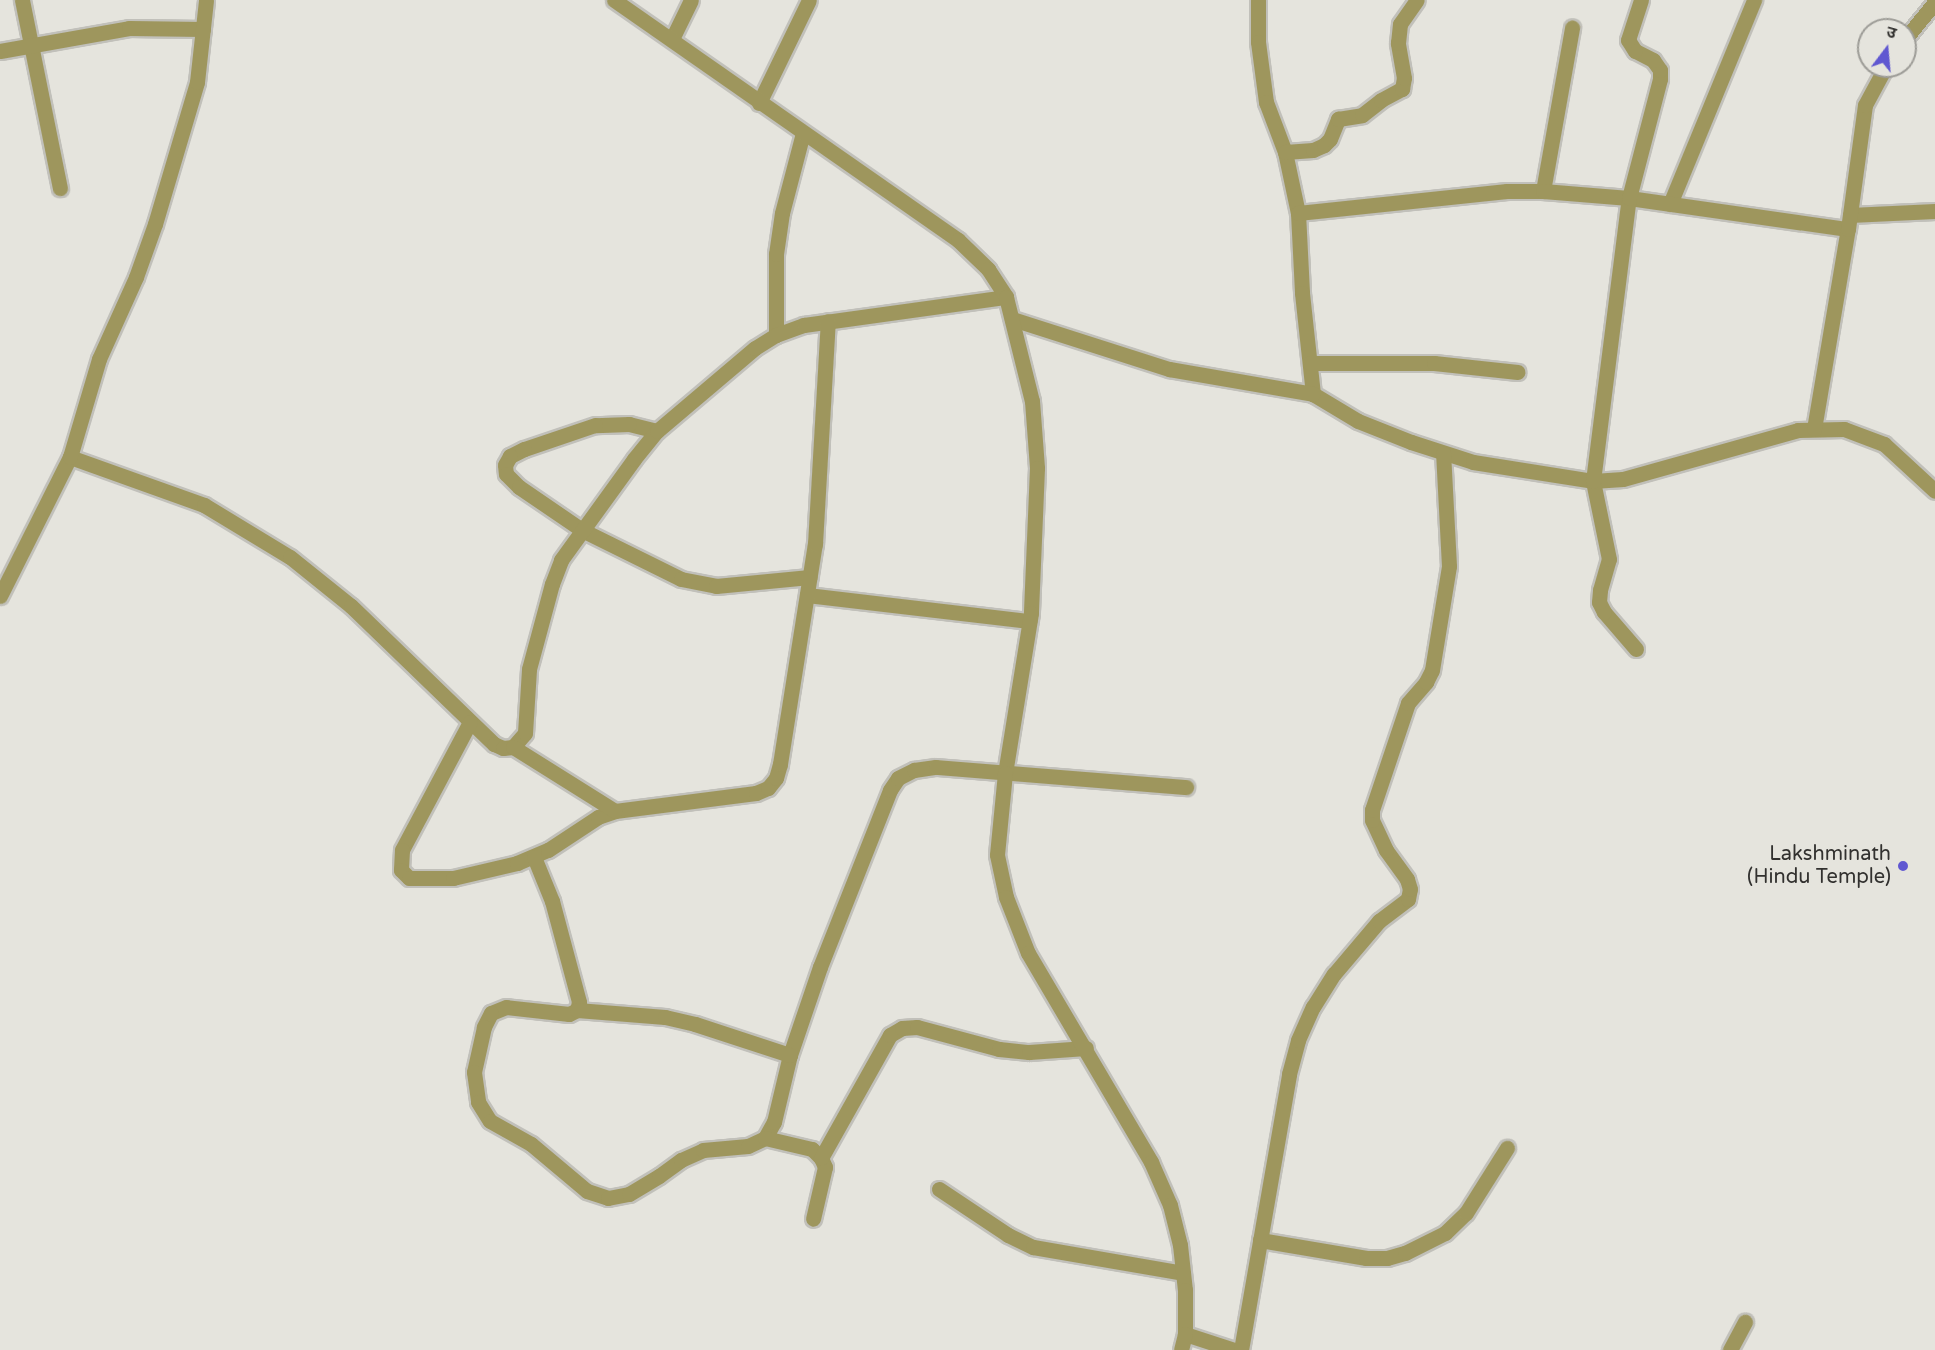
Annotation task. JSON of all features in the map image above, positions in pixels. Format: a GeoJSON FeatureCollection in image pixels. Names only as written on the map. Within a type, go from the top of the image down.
{"type":"FeatureCollection","features":[{"type":"Feature","properties":{"kind":"street"},"geometry":{"type":"LineString","coordinates":[[22,0],[60,188]]}},
{"type":"Feature","properties":{"kind":"street"},"geometry":{"type":"LineString","coordinates":[[0,596],[70,457],[99,359],[136,277],[155,224],[197,82],[206,0]]}},
{"type":"Feature","properties":{"kind":"street"},"geometry":{"type":"LineString","coordinates":[[614,0],[958,240],[988,269],[1006,297],[1032,401],[1037,468],[1029,621],[1005,773],[997,855],[1006,897],[1028,953],[1086,1048],[1151,1162],[1170,1204],[1183,1273],[1185,1334],[1181,1350]]}},
{"type":"Feature","properties":{"kind":"street"},"geometry":{"type":"LineString","coordinates":[[672,39],[691,0]]}},
{"type":"Feature","properties":{"kind":"street"},"geometry":{"type":"LineString","coordinates":[[759,103],[809,0]]}},
{"type":"Feature","properties":{"kind":"street"},"geometry":{"type":"LineString","coordinates":[[1258,0],[1258,42],[1266,102],[1285,152],[1298,213],[1302,293],[1313,394]]}},
{"type":"Feature","properties":{"kind":"street"},"geometry":{"type":"LineString","coordinates":[[1285,152],[1313,150],[1324,145],[1330,139],[1338,119],[1362,115],[1381,100],[1402,89],[1404,78],[1398,43],[1400,24],[1417,0]]}},
{"type":"Feature","properties":{"kind":"street"},"geometry":{"type":"LineString","coordinates":[[1636,649],[1604,612],[1599,602],[1609,559],[1593,481],[1629,198],[1660,79],[1660,70],[1653,60],[1635,51],[1628,40],[1641,0]]}},
{"type":"Feature","properties":{"kind":"street"},"geometry":{"type":"LineString","coordinates":[[1670,204],[1754,0]]}},
{"type":"Feature","properties":{"kind":"street"},"geometry":{"type":"LineString","coordinates":[[1917,24],[1935,2]]}},
{"type":"Feature","properties":{"kind":"street"},"geometry":{"type":"LineString","coordinates":[[0,51],[129,28],[203,29]]}},
{"type":"Feature","properties":{"kind":"street"},"geometry":{"type":"LineString","coordinates":[[1543,191],[1572,28]]}},
{"type":"Feature","properties":{"kind":"street"},"geometry":{"type":"LineString","coordinates":[[1814,429],[1849,222],[1865,105],[1880,78]]}},
{"type":"Feature","properties":{"kind":"street"},"geometry":{"type":"LineString","coordinates":[[776,336],[776,254],[782,213],[803,134]]}},
{"type":"Feature","properties":{"kind":"street"},"geometry":{"type":"LineString","coordinates":[[1298,213],[1507,192],[1543,191],[1849,222],[1935,211]]}},
{"type":"Feature","properties":{"kind":"street"},"geometry":{"type":"LineString","coordinates":[[513,747],[525,733],[529,669],[552,584],[561,560],[657,431],[755,348],[776,336],[804,325],[1006,297]]}},
{"type":"Feature","properties":{"kind":"street"},"geometry":{"type":"LineString","coordinates":[[1012,319],[1169,369],[1313,394],[1358,421],[1473,462],[1593,481],[1623,479],[1798,430],[1844,429],[1884,444],[1935,491]]}},
{"type":"Feature","properties":{"kind":"street"},"geometry":{"type":"LineString","coordinates":[[470,722],[402,850],[401,870],[409,878],[453,878],[534,857],[598,817],[615,811],[756,793],[768,788],[776,778],[780,764],[815,544],[828,321]]}},
{"type":"Feature","properties":{"kind":"street"},"geometry":{"type":"LineString","coordinates":[[1310,363],[1434,363],[1518,372]]}},
{"type":"Feature","properties":{"kind":"street"},"geometry":{"type":"LineString","coordinates":[[657,431],[629,424],[595,425],[510,456],[505,465],[506,474],[519,487],[582,530],[681,579],[716,586],[810,576]]}},
{"type":"Feature","properties":{"kind":"street"},"geometry":{"type":"LineString","coordinates":[[1241,1350],[1289,1074],[1298,1040],[1313,1007],[1334,974],[1379,921],[1408,899],[1410,889],[1407,879],[1386,850],[1372,820],[1372,810],[1408,704],[1426,682],[1432,670],[1449,566],[1443,453]]}},
{"type":"Feature","properties":{"kind":"street"},"geometry":{"type":"LineString","coordinates":[[70,457],[204,505],[290,558],[351,606],[494,744],[503,748],[513,747],[615,811]]}},
{"type":"Feature","properties":{"kind":"street"},"geometry":{"type":"LineString","coordinates":[[807,595],[1029,621]]}},
{"type":"Feature","properties":{"kind":"street"},"geometry":{"type":"LineString","coordinates":[[790,1055],[695,1024],[665,1017],[577,1010],[559,1014],[506,1007],[491,1013],[484,1027],[474,1072],[478,1102],[490,1121],[531,1144],[586,1191],[608,1198],[629,1194],[660,1176],[681,1160],[703,1150],[748,1146],[765,1138],[774,1122],[790,1055],[820,967],[890,790],[898,778],[915,770],[936,767],[1186,787]]}},
{"type":"Feature","properties":{"kind":"street"},"geometry":{"type":"LineString","coordinates":[[534,857],[552,901],[575,981],[579,1002],[577,1010]]}},
{"type":"Feature","properties":{"kind":"street"},"geometry":{"type":"LineString","coordinates":[[821,1158],[890,1035],[902,1028],[917,1027],[999,1049],[1029,1052],[1086,1048]]}},
{"type":"Feature","properties":{"kind":"street"},"geometry":{"type":"LineString","coordinates":[[765,1138],[812,1149],[821,1158],[825,1167],[813,1219]]}},
{"type":"Feature","properties":{"kind":"street"},"geometry":{"type":"LineString","coordinates":[[1260,1240],[1366,1258],[1387,1258],[1405,1253],[1445,1233],[1467,1213],[1507,1148]]}},
{"type":"Feature","properties":{"kind":"street"},"geometry":{"type":"LineString","coordinates":[[939,1189],[1008,1235],[1033,1247],[1183,1273]]}},
{"type":"Feature","properties":{"kind":"street"},"geometry":{"type":"LineString","coordinates":[[1730,1350],[1745,1322]]}},
{"type":"Feature","properties":{"kind":"street"},"geometry":{"type":"LineString","coordinates":[[1185,1334],[1234,1350]]}},
{"type":"Feature","properties":{"kind":"place","name":"Lakshminath (Hindu Temple)"},"geometry":{"type":"Point","coordinates":[1903,866]}}]}
